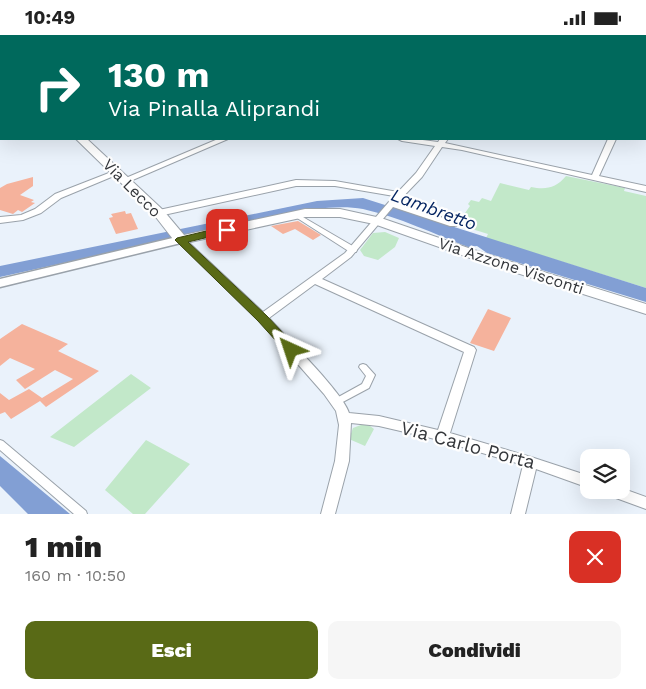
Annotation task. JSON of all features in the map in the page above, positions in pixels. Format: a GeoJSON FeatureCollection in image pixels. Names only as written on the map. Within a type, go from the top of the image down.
{"type":"FeatureCollection","features":[{"type":"Feature","properties":{"kind":"main road","name":"Via Lecco"},"geometry":{"type":"LineString","coordinates":[[82,140],[159,213],[177,236]]}},
{"type":"Feature","properties":{"kind":"main road","name":"Via Azzone Visconti"},"geometry":{"type":"LineString","coordinates":[[177,236],[328,211],[379,218],[478,256],[646,309]]}},
{"type":"Feature","properties":{"kind":"street"},"geometry":{"type":"LineString","coordinates":[[0,220],[23,217],[38,211],[58,196],[121,177],[221,140]]}},
{"type":"Feature","properties":{"kind":"street"},"geometry":{"type":"LineString","coordinates":[[416,140],[443,142],[646,189]]}},
{"type":"Feature","properties":{"kind":"street"},"geometry":{"type":"LineString","coordinates":[[595,177],[612,140]]}},
{"type":"Feature","properties":{"kind":"street"},"geometry":{"type":"LineString","coordinates":[[263,318],[353,250],[379,218],[419,175],[443,142]]}},
{"type":"Feature","properties":{"kind":"street"},"geometry":{"type":"LineString","coordinates":[[159,213],[296,183],[318,181],[400,195]]}},
{"type":"Feature","properties":{"kind":"street"},"geometry":{"type":"LineString","coordinates":[[391,205],[453,224]]}},
{"type":"Feature","properties":{"kind":"street"},"geometry":{"type":"LineString","coordinates":[[296,215],[353,250]]}},
{"type":"Feature","properties":{"kind":"street"},"geometry":{"type":"LineString","coordinates":[[0,283],[177,236],[263,318],[336,402],[345,418],[341,467],[328,514]]}},
{"type":"Feature","properties":{"kind":"street"},"geometry":{"type":"LineString","coordinates":[[315,280],[470,350],[442,435]]}},
{"type":"Feature","properties":{"kind":"street"},"geometry":{"type":"LineString","coordinates":[[336,402],[366,387],[371,375],[363,367]]}},
{"type":"Feature","properties":{"kind":"street","name":"Via Carlo Porta"},"geometry":{"type":"LineString","coordinates":[[345,418],[365,418],[442,435],[580,479]]}},
{"type":"Feature","properties":{"kind":"street"},"geometry":{"type":"LineString","coordinates":[[0,444],[82,514]]}},
{"type":"Feature","properties":{"kind":"street"},"geometry":{"type":"LineString","coordinates":[[518,514],[531,462]]}},
{"type":"Feature","properties":{"kind":"street"},"geometry":{"type":"LineString","coordinates":[[630,497],[646,503]]}},
{"type":"Feature","properties":{"kind":"green space"},"geometry":{"type":"Polygon","coordinates":[[[566,176],[625,188],[624,191],[646,196],[646,288],[486,238],[488,234],[456,224],[467,214],[465,213],[470,206],[468,204],[471,200],[479,202],[482,198],[491,201],[500,183],[529,190],[531,187],[554,186],[566,176]]]}},
{"type":"Feature","properties":{"kind":"green space"},"geometry":{"type":"Polygon","coordinates":[[[385,232],[399,238],[395,247],[378,260],[364,256],[360,250],[373,233],[385,232]]]}},
{"type":"Feature","properties":{"kind":"green space"},"geometry":{"type":"Polygon","coordinates":[[[131,374],[151,388],[74,447],[50,437],[131,374]]]}},
{"type":"Feature","properties":{"kind":"green space"},"geometry":{"type":"Polygon","coordinates":[[[366,423],[374,429],[365,446],[349,439],[353,428],[366,423]]]}},
{"type":"Feature","properties":{"kind":"green space"},"geometry":{"type":"Polygon","coordinates":[[[146,440],[190,464],[145,514],[133,514],[105,490],[146,440]]]}},
{"type":"Feature","properties":{"kind":"water"},"geometry":{"type":"Polygon","coordinates":[[[363,198],[646,288],[646,302],[487,253],[477,246],[468,247],[390,216],[363,209],[345,207],[290,213],[0,277],[0,266],[317,201],[363,198]]]}},
{"type":"Feature","properties":{"kind":"water"},"geometry":{"type":"Polygon","coordinates":[[[0,456],[70,514],[28,514],[0,486],[0,456]]]}},
{"type":"Feature","properties":{"kind":"building"},"geometry":{"type":"Polygon","coordinates":[[[33,177],[33,186],[20,195],[34,200],[31,202],[35,203],[22,212],[18,210],[13,214],[0,210],[0,188],[7,184],[33,177]]]}},
{"type":"Feature","properties":{"kind":"building"},"geometry":{"type":"Polygon","coordinates":[[[125,211],[126,214],[131,213],[138,229],[116,234],[109,218],[113,217],[111,214],[125,211]]]}},
{"type":"Feature","properties":{"kind":"building"},"geometry":{"type":"Polygon","coordinates":[[[298,221],[321,235],[313,240],[295,229],[283,234],[271,226],[298,221]]]}},
{"type":"Feature","properties":{"kind":"building"},"geometry":{"type":"Polygon","coordinates":[[[488,309],[511,318],[494,351],[470,343],[488,309]]]}},
{"type":"Feature","properties":{"kind":"building"},"geometry":{"type":"Polygon","coordinates":[[[22,324],[68,344],[58,351],[99,371],[46,407],[40,401],[11,419],[5,412],[0,414],[0,393],[9,400],[29,389],[42,398],[73,379],[55,370],[25,389],[16,380],[35,369],[10,358],[0,366],[0,339],[22,324]]]}},
{"type":"Feature","properties":{"kind":"route"},"geometry":{"type":"LineString","coordinates":[[227,230],[181,240],[263,318],[291,350]]}},
{"type":"Feature","properties":{"kind":"water label","name":"Lambretto"},"geometry":{"type":"Point","coordinates":[434,209]}}]}
